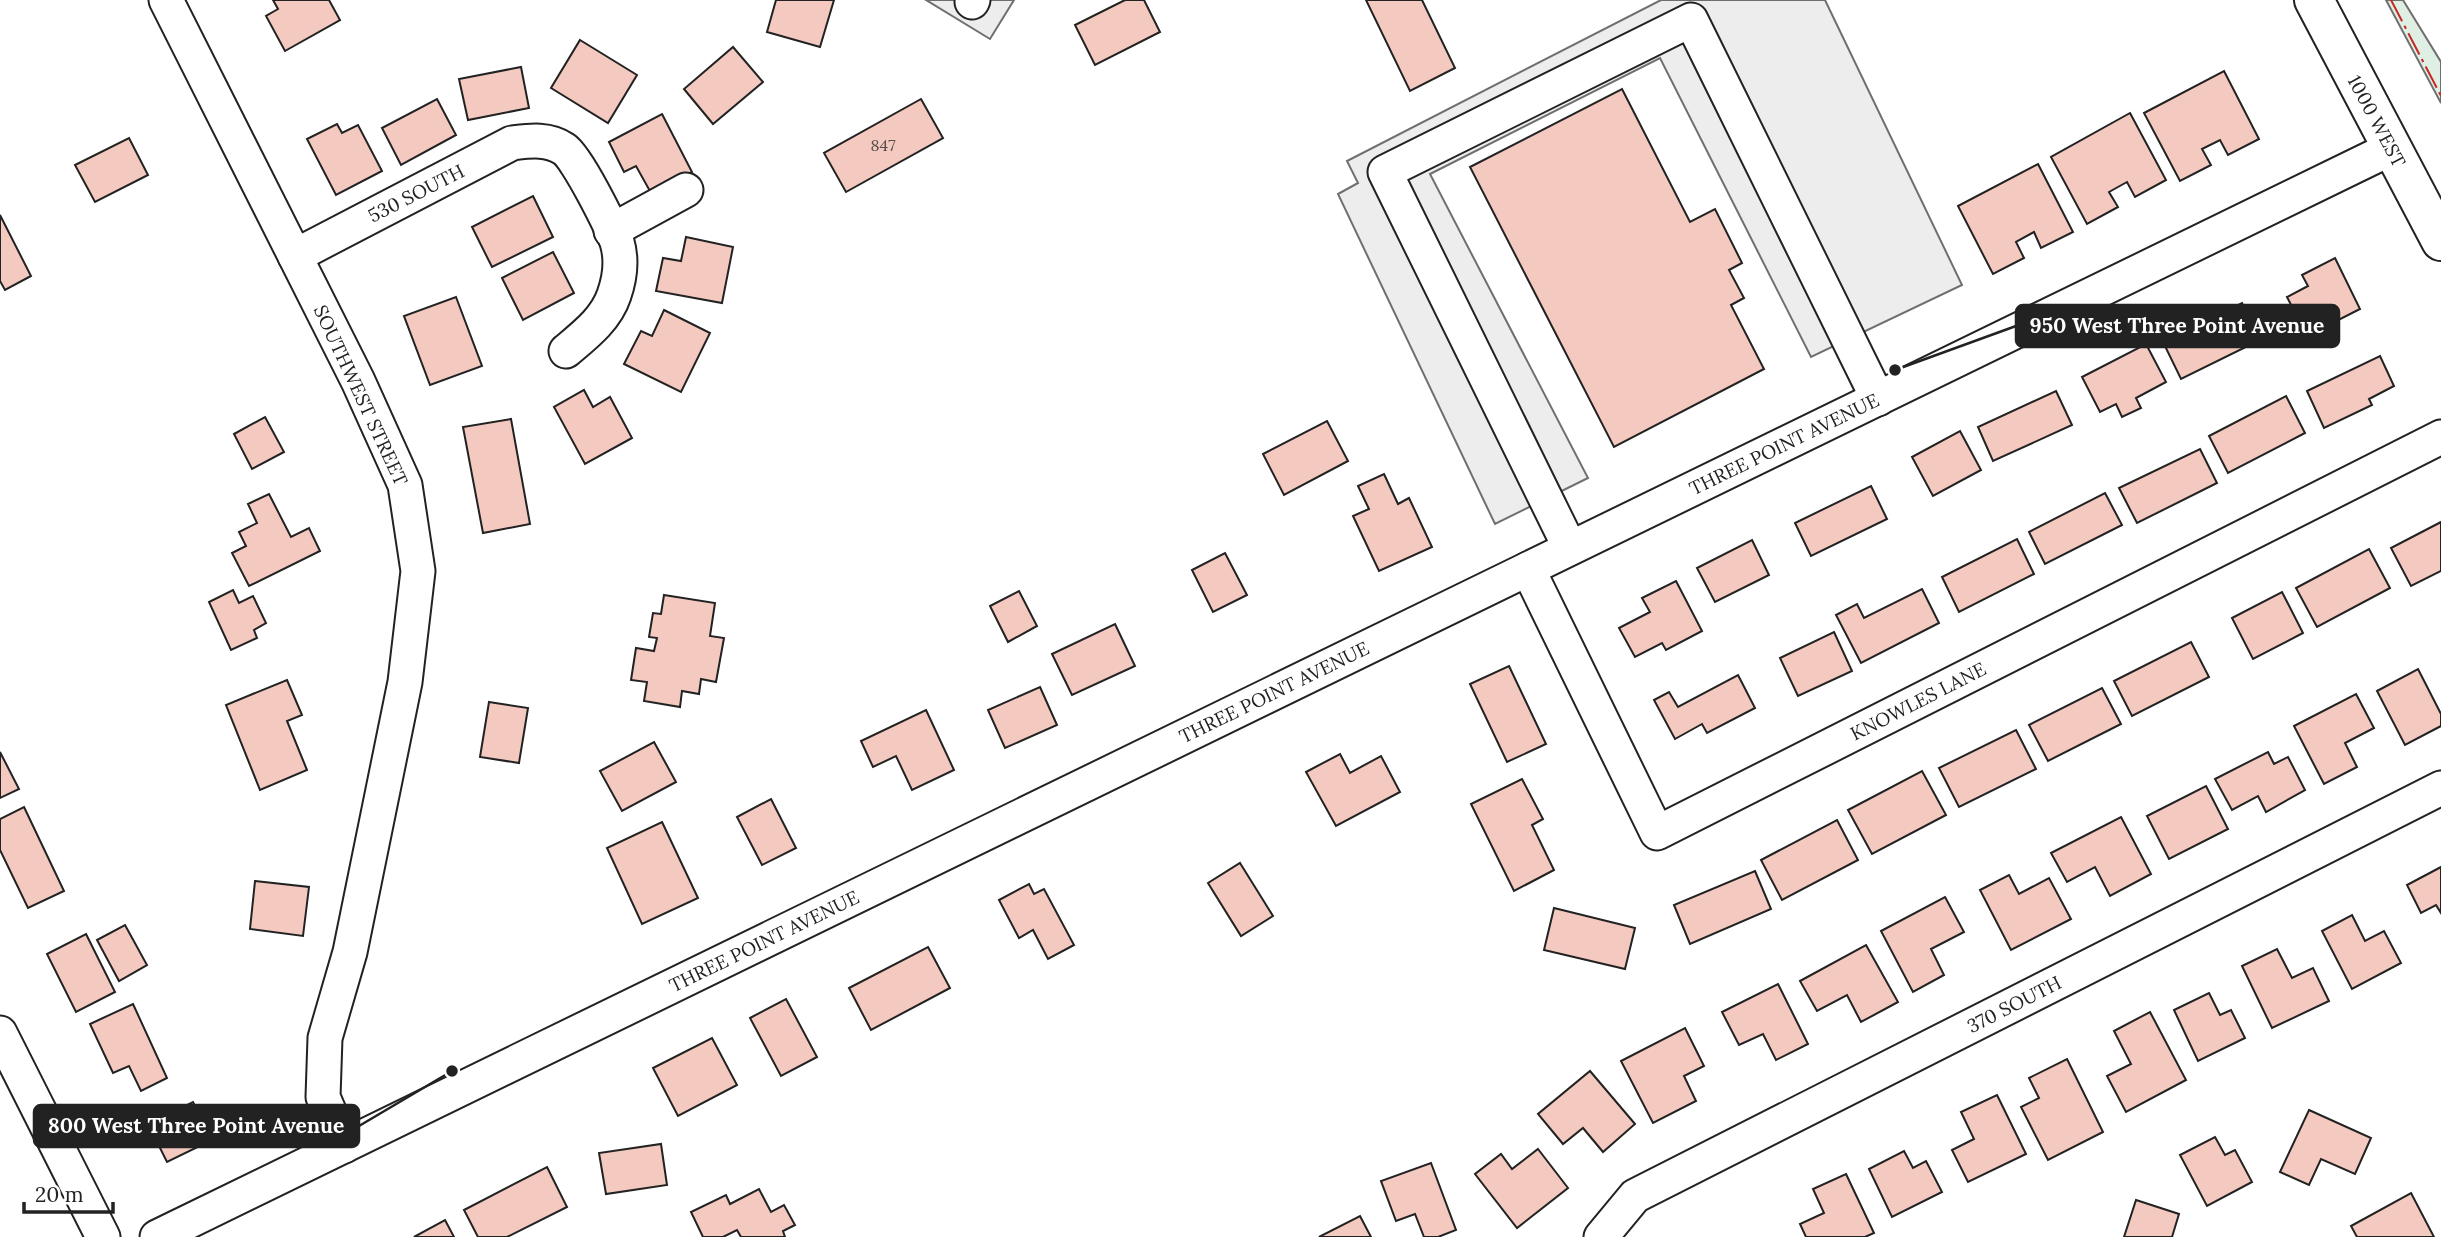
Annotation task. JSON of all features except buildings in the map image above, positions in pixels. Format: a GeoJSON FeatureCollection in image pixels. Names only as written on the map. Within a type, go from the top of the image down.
{"type":"FeatureCollection","features":[{"type":"Feature","properties":{"kind":"main road","name":"1000 WEST"},"geometry":{"type":"LineString","coordinates":[[2314,0],[2441,242]]}},
{"type":"Feature","properties":{"kind":"street","name":"SOUTHWEST STREET"},"geometry":{"type":"LineString","coordinates":[[166,0],[358,381],[405,485],[418,571],[402,695],[350,952],[325,1038],[323,1097],[344,1146]]}},
{"type":"Feature","properties":{"kind":"street"},"geometry":{"type":"LineString","coordinates":[[1570,548],[1385,172],[1691,20],[1878,399]]}},
{"type":"Feature","properties":{"kind":"street","name":"530 SOUTH"},"geometry":{"type":"LineString","coordinates":[[295,256],[512,143],[539,140],[565,149],[579,168],[611,231]]}},
{"type":"Feature","properties":{"kind":"street","name":"THREE POINT AVENUE"},"geometry":{"type":"LineString","coordinates":[[157,1237],[2392,148]]}},
{"type":"Feature","properties":{"kind":"street"},"geometry":{"type":"LineString","coordinates":[[566,351],[597,325],[614,296],[621,265],[617,242],[611,231],[686,190]]}},
{"type":"Feature","properties":{"kind":"street","name":"KNOWLES LANE"},"geometry":{"type":"LineString","coordinates":[[1528,569],[1657,833],[2441,437]]}},
{"type":"Feature","properties":{"kind":"street","name":"370 SOUTH"},"geometry":{"type":"LineString","coordinates":[[1601,1237],[1634,1196],[2441,788]]}},
{"type":"Feature","properties":{"kind":"street"},"geometry":{"type":"LineString","coordinates":[[0,1033],[103,1237]]}},
{"type":"Feature","properties":{"kind":"green space"},"geometry":{"type":"Polygon","coordinates":[[[2386,0],[2403,0],[2441,62],[2441,103],[2386,0]]]}},
{"type":"Feature","properties":{"kind":"shaded area"},"geometry":{"type":"Polygon","coordinates":[[[926,0],[1014,0],[990,39],[926,0]]]}},
{"type":"Feature","properties":{"kind":"shaded area"},"geometry":{"type":"Polygon","coordinates":[[[1661,0],[1825,0],[1962,285],[1811,357],[1660,58],[1430,174],[1588,478],[1495,524],[1338,194],[1358,183],[1347,161],[1661,0]]]}},
{"type":"Feature","properties":{"kind":"power"},"geometry":{"type":"LineString","coordinates":[[2391,0],[2441,96]]}},
{"type":"Feature","properties":{"kind":"place","name":"950 West Three Point Avenue"},"geometry":{"type":"Point","coordinates":[1895,370]}},
{"type":"Feature","properties":{"kind":"place","name":"800 West Three Point Avenue"},"geometry":{"type":"Point","coordinates":[452,1071]}}]}
